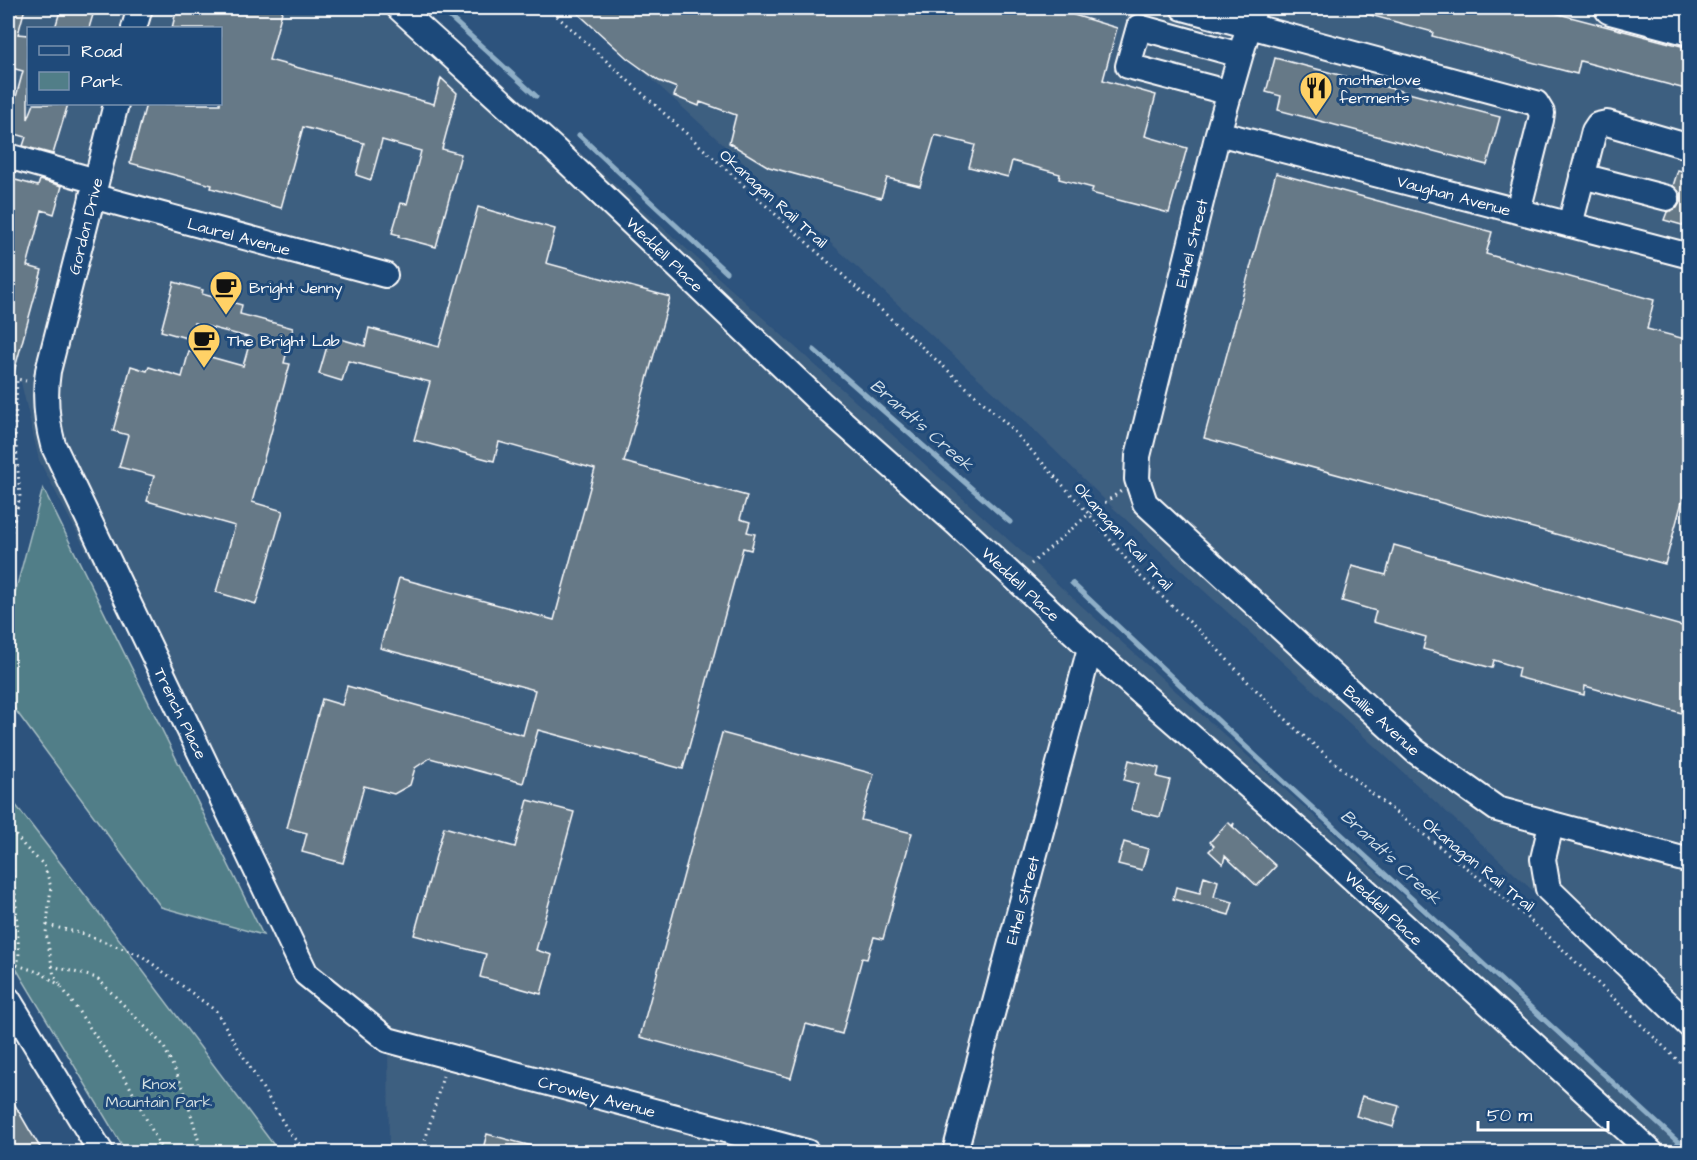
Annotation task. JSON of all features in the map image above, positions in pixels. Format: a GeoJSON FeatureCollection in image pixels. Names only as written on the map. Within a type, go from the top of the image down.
{"type":"FeatureCollection","features":[{"type":"Feature","properties":{"kind":"main road"},"geometry":{"type":"LineString","coordinates":[[1611,8],[1689,28]]}},
{"type":"Feature","properties":{"kind":"street"},"geometry":{"type":"LineString","coordinates":[[134,27],[140,8]]}},
{"type":"Feature","properties":{"kind":"street","name":"Weddell Place"},"geometry":{"type":"LineString","coordinates":[[399,8],[554,149],[821,403],[1090,648],[1328,856],[1651,1152]]}},
{"type":"Feature","properties":{"kind":"street"},"geometry":{"type":"LineString","coordinates":[[1183,8],[1251,17],[1536,103],[1542,113],[1541,120],[1518,211]]}},
{"type":"Feature","properties":{"kind":"street","name":"Ethel Street"},"geometry":{"type":"LineString","coordinates":[[1137,479],[1138,456],[1218,133],[1251,17]]}},
{"type":"Feature","properties":{"kind":"street"},"geometry":{"type":"LineString","coordinates":[[1230,93],[1128,66],[1139,27],[1240,55]]}},
{"type":"Feature","properties":{"kind":"street","name":"Gordon Drive"},"geometry":{"type":"LineString","coordinates":[[53,348],[116,105]]}},
{"type":"Feature","properties":{"kind":"street"},"geometry":{"type":"LineString","coordinates":[[1570,225],[1593,131],[1598,125],[1607,123],[1689,147]]}},
{"type":"Feature","properties":{"kind":"street","name":"Vaughan Avenue"},"geometry":{"type":"LineString","coordinates":[[1218,133],[1689,256]]}},
{"type":"Feature","properties":{"kind":"street","name":"Laurel Avenue"},"geometry":{"type":"LineString","coordinates":[[8,156],[94,188],[385,275]]}},
{"type":"Feature","properties":{"kind":"street"},"geometry":{"type":"LineString","coordinates":[[1582,176],[1666,198]]}},
{"type":"Feature","properties":{"kind":"street","name":"Trench Place"},"geometry":{"type":"LineString","coordinates":[[53,348],[45,405],[53,444],[306,974],[388,1040]]}},
{"type":"Feature","properties":{"kind":"street","name":"Baillie Avenue"},"geometry":{"type":"LineString","coordinates":[[1137,479],[1145,503],[1415,751],[1497,809],[1689,861]]}},
{"type":"Feature","properties":{"kind":"street","name":"Ethel Street"},"geometry":{"type":"LineString","coordinates":[[955,1152],[1090,648]]}},
{"type":"Feature","properties":{"kind":"street"},"geometry":{"type":"LineString","coordinates":[[1551,825],[1543,858],[1548,889],[1689,1026]]}},
{"type":"Feature","properties":{"kind":"street"},"geometry":{"type":"LineString","coordinates":[[8,999],[101,1152]]}},
{"type":"Feature","properties":{"kind":"street","name":"Crowley Avenue"},"geometry":{"type":"LineString","coordinates":[[388,1040],[807,1152]]}},
{"type":"Feature","properties":{"kind":"path","name":"Okanagan Rail Trail"},"geometry":{"type":"LineString","coordinates":[[548,8],[1008,425],[1089,514],[1141,577],[1208,639],[1300,733],[1554,941],[1689,1072]]}},
{"type":"Feature","properties":{"kind":"path"},"geometry":{"type":"LineString","coordinates":[[8,543],[20,497],[15,433],[17,379]]}},
{"type":"Feature","properties":{"kind":"path"},"geometry":{"type":"LineString","coordinates":[[1015,578],[1089,514],[1137,479]]}},
{"type":"Feature","properties":{"kind":"path"},"geometry":{"type":"LineString","coordinates":[[8,827],[44,865],[51,887],[46,933],[54,976],[128,1083],[163,1152]]}},
{"type":"Feature","properties":{"kind":"path"},"geometry":{"type":"LineString","coordinates":[[8,827],[19,956],[8,999]]}},
{"type":"Feature","properties":{"kind":"path"},"geometry":{"type":"LineString","coordinates":[[47,925],[84,934],[142,956],[216,1011],[289,1132],[306,1152]]}},
{"type":"Feature","properties":{"kind":"path"},"geometry":{"type":"LineString","coordinates":[[17,965],[41,973],[62,987]]}},
{"type":"Feature","properties":{"kind":"path"},"geometry":{"type":"LineString","coordinates":[[52,966],[97,978],[163,1046],[184,1090],[199,1142],[199,1151]]}},
{"type":"Feature","properties":{"kind":"path"},"geometry":{"type":"LineString","coordinates":[[422,1152],[448,1056]]}},
{"type":"Feature","properties":{"kind":"shaded area"},"geometry":{"type":"Polygon","coordinates":[[[8,8],[420,8],[1686,1152],[389,1152],[388,1040],[306,974],[39,460],[21,382],[8,378],[8,8]]]}},
{"type":"Feature","properties":{"kind":"shaded area"},"geometry":{"type":"Polygon","coordinates":[[[574,8],[1676,8],[1689,11],[1689,1033],[1111,506],[1023,419],[574,8]]]}},
{"type":"Feature","properties":{"kind":"green space"},"geometry":{"type":"Polygon","coordinates":[[[43,488],[263,935],[161,907],[11,704],[8,703],[8,619],[43,488]]]}},
{"type":"Feature","properties":{"kind":"green space","name":"Knox Mountain Park"},"geometry":{"type":"Polygon","coordinates":[[[8,795],[279,1152],[126,1152],[8,955],[8,795]]]}},
{"type":"Feature","properties":{"kind":"building"},"geometry":{"type":"Polygon","coordinates":[[[8,8],[25,8],[18,34],[27,35],[28,119],[34,105],[68,105],[53,154],[23,146],[26,137],[8,132],[8,95],[16,97],[23,71],[8,67],[8,8]]]}},
{"type":"Feature","properties":{"kind":"building"},"geometry":{"type":"Polygon","coordinates":[[[61,8],[95,8],[89,27],[55,27],[61,8]]]}},
{"type":"Feature","properties":{"kind":"building"},"geometry":{"type":"Polygon","coordinates":[[[177,8],[283,8],[269,60],[434,104],[441,78],[457,93],[442,149],[461,154],[436,247],[398,237],[399,235],[392,233],[401,203],[407,204],[421,151],[382,140],[371,180],[356,175],[364,143],[303,127],[281,208],[211,188],[212,185],[130,163],[146,105],[222,105],[222,27],[172,27],[177,8]]]}},
{"type":"Feature","properties":{"kind":"building"},"geometry":{"type":"Polygon","coordinates":[[[572,8],[1068,8],[1076,10],[1074,15],[1117,28],[1103,80],[1156,95],[1145,136],[1187,148],[1169,213],[1091,193],[1093,188],[1059,179],[1060,174],[1012,161],[1008,177],[969,167],[975,145],[935,135],[920,186],[887,178],[881,198],[769,167],[729,143],[736,115],[700,102],[699,106],[674,96],[677,88],[659,81],[627,58],[572,8]]]}},
{"type":"Feature","properties":{"kind":"building"},"geometry":{"type":"Polygon","coordinates":[[[1359,8],[1536,8],[1689,48],[1689,90],[1580,61],[1577,74],[1432,36],[1433,32],[1359,12],[1359,8]]]}},
{"type":"Feature","properties":{"kind":"building"},"geometry":{"type":"Polygon","coordinates":[[[1275,58],[1500,117],[1487,165],[1278,110],[1281,96],[1266,92],[1275,58]]]}},
{"type":"Feature","properties":{"kind":"building"},"geometry":{"type":"Polygon","coordinates":[[[1678,170],[1689,173],[1689,227],[1664,220],[1667,212],[1677,208],[1681,201],[1681,194],[1673,186],[1678,170]]]}},
{"type":"Feature","properties":{"kind":"building"},"geometry":{"type":"Polygon","coordinates":[[[1276,173],[1492,232],[1486,254],[1654,300],[1647,329],[1689,340],[1689,476],[1665,564],[1204,438],[1276,173]]]}},
{"type":"Feature","properties":{"kind":"building"},"geometry":{"type":"Polygon","coordinates":[[[8,178],[38,186],[40,180],[62,186],[54,214],[42,210],[27,266],[42,270],[12,379],[8,378],[8,178]]]}},
{"type":"Feature","properties":{"kind":"building"},"geometry":{"type":"Polygon","coordinates":[[[478,207],[555,229],[546,263],[670,297],[624,462],[747,496],[740,519],[750,522],[747,532],[755,534],[751,550],[743,548],[683,769],[538,730],[523,783],[430,758],[415,768],[410,785],[394,794],[364,786],[343,863],[302,852],[307,833],[287,828],[322,699],[342,705],[347,686],[523,735],[535,690],[380,648],[399,578],[554,620],[595,469],[499,442],[494,461],[414,440],[430,382],[348,361],[342,381],[319,374],[330,336],[365,346],[369,328],[439,347],[478,207]]]}},
{"type":"Feature","properties":{"kind":"building"},"geometry":{"type":"Polygon","coordinates":[[[174,282],[203,290],[202,294],[242,305],[240,314],[293,328],[284,363],[290,364],[252,502],[283,511],[256,604],[216,592],[235,526],[147,501],[154,476],[119,467],[128,435],[113,431],[131,366],[147,371],[149,367],[182,377],[189,351],[243,366],[251,338],[194,323],[190,339],[161,331],[174,282]]]}},
{"type":"Feature","properties":{"kind":"building"},"geometry":{"type":"Polygon","coordinates":[[[1394,545],[1689,628],[1689,715],[1585,686],[1584,695],[1517,677],[1519,668],[1494,660],[1492,668],[1423,649],[1426,637],[1373,622],[1376,611],[1342,601],[1352,566],[1386,575],[1394,545]]]}},
{"type":"Feature","properties":{"kind":"building"},"geometry":{"type":"Polygon","coordinates":[[[722,733],[874,774],[861,820],[912,833],[883,939],[874,937],[867,959],[862,958],[842,1034],[806,1024],[791,1078],[640,1037],[722,733]]]}},
{"type":"Feature","properties":{"kind":"building"},"geometry":{"type":"Polygon","coordinates":[[[1129,760],[1159,768],[1157,777],[1170,780],[1160,817],[1131,810],[1138,784],[1124,780],[1129,760]]]}},
{"type":"Feature","properties":{"kind":"building"},"geometry":{"type":"Polygon","coordinates":[[[528,800],[574,812],[536,950],[552,955],[541,994],[480,977],[486,954],[414,935],[444,827],[515,847],[528,800]]]}},
{"type":"Feature","properties":{"kind":"building"},"geometry":{"type":"Polygon","coordinates":[[[1228,822],[1232,826],[1234,823],[1233,827],[1276,866],[1257,886],[1225,856],[1223,864],[1209,851],[1214,846],[1210,842],[1228,822]]]}},
{"type":"Feature","properties":{"kind":"building"},"geometry":{"type":"Polygon","coordinates":[[[1124,842],[1148,849],[1142,870],[1118,864],[1124,842]]]}},
{"type":"Feature","properties":{"kind":"building"},"geometry":{"type":"Polygon","coordinates":[[[1204,876],[1218,881],[1214,897],[1233,902],[1229,915],[1173,899],[1176,887],[1200,893],[1204,876]]]}},
{"type":"Feature","properties":{"kind":"building"},"geometry":{"type":"Polygon","coordinates":[[[8,1093],[30,1131],[43,1152],[8,1152],[8,1093]]]}},
{"type":"Feature","properties":{"kind":"building"},"geometry":{"type":"Polygon","coordinates":[[[1362,1096],[1399,1106],[1393,1127],[1356,1116],[1362,1096]]]}},
{"type":"Feature","properties":{"kind":"building"},"geometry":{"type":"Polygon","coordinates":[[[487,1134],[539,1148],[538,1152],[482,1152],[487,1134]]]}},
{"type":"Feature","properties":{"kind":"waterway","name":"Brandt's Creek"},"geometry":{"type":"LineString","coordinates":[[440,8],[536,96]]}},
{"type":"Feature","properties":{"kind":"waterway","name":"Brandt's Creek"},"geometry":{"type":"LineString","coordinates":[[579,135],[726,272]]}},
{"type":"Feature","properties":{"kind":"waterway","name":"Brandt's Creek"},"geometry":{"type":"LineString","coordinates":[[814,350],[1010,522]]}},
{"type":"Feature","properties":{"kind":"waterway","name":"Brandt's Creek"},"geometry":{"type":"LineString","coordinates":[[1072,583],[1259,759],[1689,1152]]}},
{"type":"Feature","properties":{"kind":"place","name":"motherlove ferments"},"geometry":{"type":"Point","coordinates":[1316,117]}},
{"type":"Feature","properties":{"kind":"place","name":"Bright Jenny"},"geometry":{"type":"Point","coordinates":[226,316]}},
{"type":"Feature","properties":{"kind":"place","name":"The Bright Lab"},"geometry":{"type":"Point","coordinates":[204,369]}}]}
